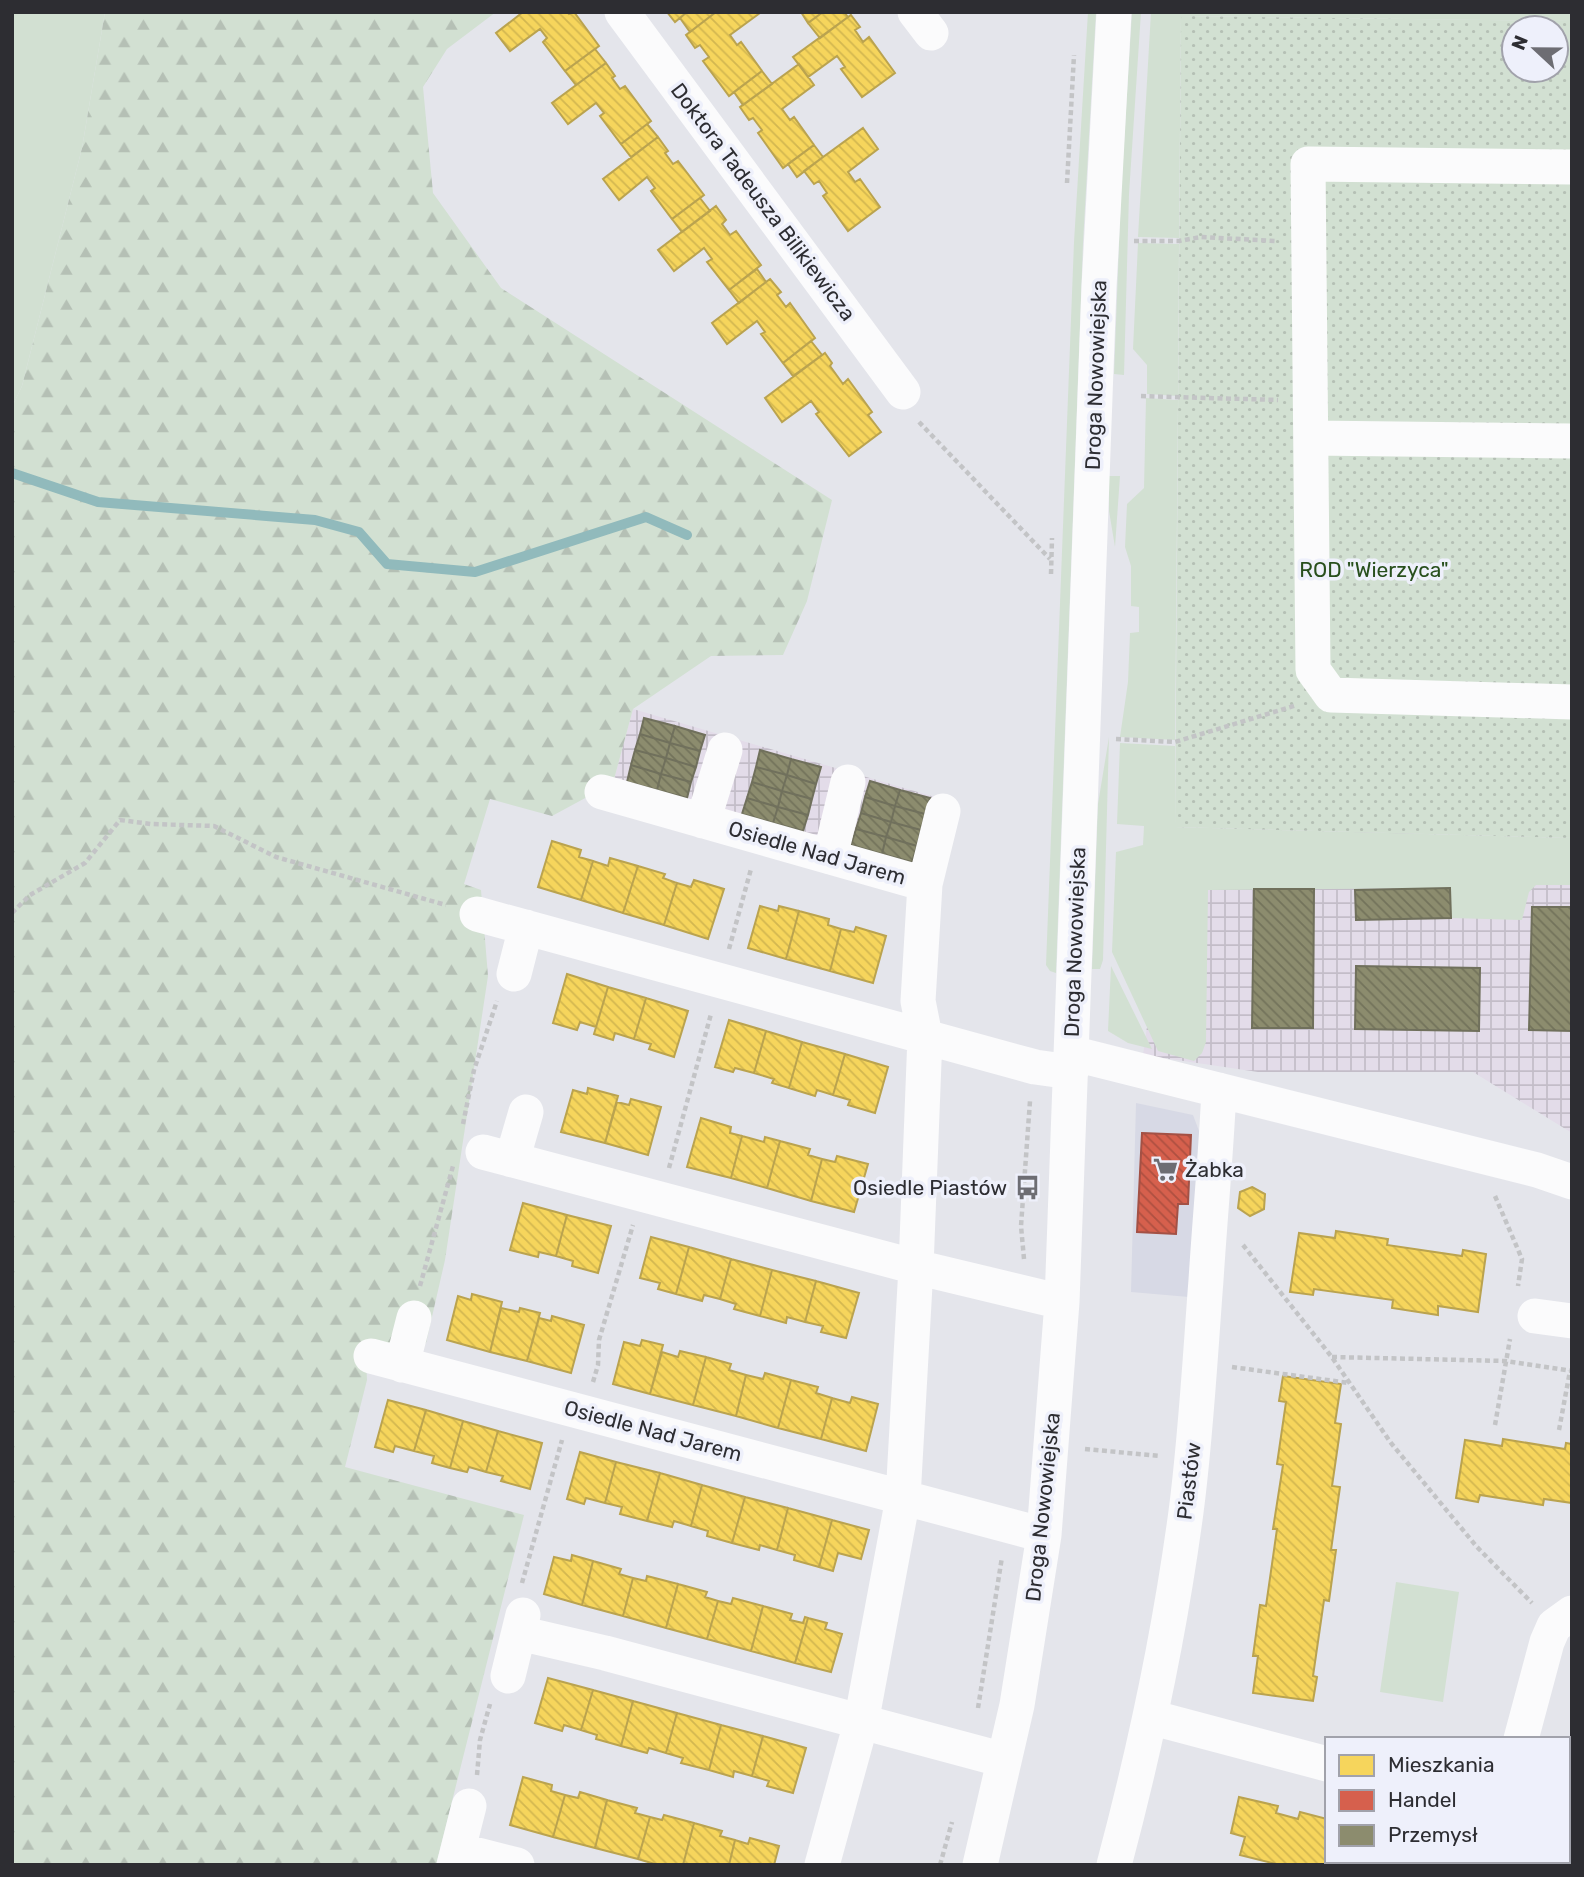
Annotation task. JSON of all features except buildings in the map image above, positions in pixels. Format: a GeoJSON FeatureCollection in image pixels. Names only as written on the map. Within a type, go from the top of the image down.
{"type":"FeatureCollection","features":[{"type":"Feature","properties":{"kind":"street","name":"Doktora Tadeusza Bilikiewicza"},"geometry":{"type":"LineString","coordinates":[[622,12],[904,392]]}},
{"type":"Feature","properties":{"kind":"street","name":"Droga Nowowiejska"},"geometry":{"type":"LineString","coordinates":[[980,1865],[1017,1705],[1044,1535],[1062,1303],[1100,273],[1114,12]]}},
{"type":"Feature","properties":{"kind":"street"},"geometry":{"type":"LineString","coordinates":[[1572,167],[1308,164],[1313,670],[1331,695],[1572,702]]}},
{"type":"Feature","properties":{"kind":"street"},"geometry":{"type":"LineString","coordinates":[[1311,438],[1572,441]]}},
{"type":"Feature","properties":{"kind":"street"},"geometry":{"type":"LineString","coordinates":[[703,821],[725,750]]}},
{"type":"Feature","properties":{"kind":"street"},"geometry":{"type":"LineString","coordinates":[[830,857],[848,782]]}},
{"type":"Feature","properties":{"kind":"street","name":"Osiedle Nad Jarem"},"geometry":{"type":"LineString","coordinates":[[602,792],[925,884],[918,1001],[925,1036],[903,1498],[861,1723],[822,1865]]}},
{"type":"Feature","properties":{"kind":"street"},"geometry":{"type":"LineString","coordinates":[[925,884],[943,811]]}},
{"type":"Feature","properties":{"kind":"street"},"geometry":{"type":"LineString","coordinates":[[477,914],[1035,1067],[1071,1063],[1219,1090],[1537,1170],[1572,1182]]}},
{"type":"Feature","properties":{"kind":"street"},"geometry":{"type":"LineString","coordinates":[[514,974],[526,927]]}},
{"type":"Feature","properties":{"kind":"street","name":"Piastów"},"geometry":{"type":"LineString","coordinates":[[1114,1865],[1142,1759],[1178,1565],[1192,1459],[1219,1090]]}},
{"type":"Feature","properties":{"kind":"street"},"geometry":{"type":"LineString","coordinates":[[526,1112],[497,1156],[1062,1303]]}},
{"type":"Feature","properties":{"kind":"street"},"geometry":{"type":"LineString","coordinates":[[1521,1316],[1572,1321]]}},
{"type":"Feature","properties":{"kind":"street","name":"Osiedle Nad Jarem"},"geometry":{"type":"LineString","coordinates":[[414,1318],[387,1361],[1044,1535]]}},
{"type":"Feature","properties":{"kind":"street"},"geometry":{"type":"LineString","coordinates":[[1522,1737],[1547,1642],[1563,1619]]}},
{"type":"Feature","properties":{"kind":"street"},"geometry":{"type":"LineString","coordinates":[[508,1676],[521,1624],[605,1653],[1004,1760]]}},
{"type":"Feature","properties":{"kind":"street"},"geometry":{"type":"LineString","coordinates":[[1150,1717],[1325,1763]]}},
{"type":"Feature","properties":{"kind":"street"},"geometry":{"type":"LineString","coordinates":[[469,1806],[456,1857],[517,1865]]}},
{"type":"Feature","properties":{"kind":"path"},"geometry":{"type":"LineString","coordinates":[[1067,184],[1074,51]]}},
{"type":"Feature","properties":{"kind":"path"},"geometry":{"type":"LineString","coordinates":[[1133,241],[1179,241],[1201,237],[1309,243]]}},
{"type":"Feature","properties":{"kind":"path"},"geometry":{"type":"LineString","coordinates":[[904,392],[903,406],[1051,561]]}},
{"type":"Feature","properties":{"kind":"path"},"geometry":{"type":"LineString","coordinates":[[1141,396],[1311,401]]}},
{"type":"Feature","properties":{"kind":"path"},"geometry":{"type":"LineString","coordinates":[[1051,588],[1052,535]]}},
{"type":"Feature","properties":{"kind":"path"},"geometry":{"type":"LineString","coordinates":[[1116,739],[1175,743],[1331,695]]}},
{"type":"Feature","properties":{"kind":"path"},"geometry":{"type":"LineString","coordinates":[[12,913],[30,895],[85,863],[120,820],[214,826],[276,857],[477,914]]}},
{"type":"Feature","properties":{"kind":"path"},"geometry":{"type":"LineString","coordinates":[[521,1624],[519,1594],[578,1411],[598,1365],[599,1340],[651,1197],[721,981],[760,837]]}},
{"type":"Feature","properties":{"kind":"path"},"geometry":{"type":"LineString","coordinates":[[1026,1294],[1021,1226],[1028,1119],[1035,1067]]}},
{"type":"Feature","properties":{"kind":"path"},"geometry":{"type":"LineString","coordinates":[[1477,1155],[1522,1258],[1521,1316],[1506,1361],[1495,1425]]}},
{"type":"Feature","properties":{"kind":"path"},"geometry":{"type":"LineString","coordinates":[[1211,1205],[1331,1356],[1391,1443],[1477,1547],[1563,1619]]}},
{"type":"Feature","properties":{"kind":"path"},"geometry":{"type":"LineString","coordinates":[[1331,1356],[1506,1361],[1571,1371],[1559,1430]]}},
{"type":"Feature","properties":{"kind":"path"},"geometry":{"type":"LineString","coordinates":[[1200,1362],[1349,1384]]}},
{"type":"Feature","properties":{"kind":"path"},"geometry":{"type":"LineString","coordinates":[[1092,1450],[1192,1459]]}},
{"type":"Feature","properties":{"kind":"path"},"geometry":{"type":"LineString","coordinates":[[971,1751],[1007,1525]]}},
{"type":"Feature","properties":{"kind":"path"},"geometry":{"type":"LineString","coordinates":[[469,1806],[477,1777],[480,1740],[490,1704],[499,1678],[508,1676]]}},
{"type":"Feature","properties":{"kind":"path"},"geometry":{"type":"LineString","coordinates":[[940,1865],[954,1814]]}},
{"type":"Feature","properties":{"kind":"shaded area"},"geometry":{"type":"Polygon","coordinates":[[[633,709],[959,804],[939,875],[613,783],[633,709]]]}},
{"type":"Feature","properties":{"kind":"shaded area"},"geometry":{"type":"Polygon","coordinates":[[[1175,827],[1572,838],[1572,1133],[1473,1072],[1258,1072],[1143,1055],[1175,827]]]}},
{"type":"Feature","properties":{"kind":"shaded area"},"geometry":{"type":"Polygon","coordinates":[[[1136,1103],[1193,1115],[1202,1139],[1189,1297],[1131,1292],[1136,1103]]]}},
{"type":"Feature","properties":{"kind":"green space"},"geometry":{"type":"Polygon","coordinates":[[[12,12],[105,12],[82,148],[22,386],[12,407],[12,12]]]}},
{"type":"Feature","properties":{"kind":"green space"},"geometry":{"type":"Polygon","coordinates":[[[105,12],[496,12],[447,49],[423,87],[433,193],[501,288],[832,500],[807,601],[783,655],[711,656],[633,709],[613,783],[552,816],[490,799],[464,884],[481,890],[488,976],[445,1260],[426,1343],[366,1359],[367,1380],[345,1467],[524,1515],[436,1865],[12,1865],[12,407],[22,386],[82,148],[105,12]]]}},
{"type":"Feature","properties":{"kind":"green space"},"geometry":{"type":"Polygon","coordinates":[[[1088,12],[1096,12],[1083,243],[1056,973],[1050,971],[1046,965],[1074,242],[1088,12]]]}},
{"type":"Feature","properties":{"kind":"green space"},"geometry":{"type":"Polygon","coordinates":[[[1132,12],[1141,12],[1129,194],[1124,375],[1114,374],[1132,12]]]}},
{"type":"Feature","properties":{"kind":"green space"},"geometry":{"type":"Polygon","coordinates":[[[1151,12],[1572,12],[1572,21],[1570,14],[1500,14],[1500,20],[1181,16],[1179,238],[1138,237],[1151,12]]]}},
{"type":"Feature","properties":{"kind":"green space","name":"ROD \"Wierzyca\""},"geometry":{"type":"Polygon","coordinates":[[[1181,16],[1500,20],[1500,84],[1570,84],[1572,21],[1572,838],[1175,827],[1181,16]]]}},
{"type":"Feature","properties":{"kind":"green space"},"geometry":{"type":"Polygon","coordinates":[[[1138,243],[1179,244],[1178,396],[1147,394],[1147,365],[1133,349],[1138,243]]]}},
{"type":"Feature","properties":{"kind":"green space"},"geometry":{"type":"Polygon","coordinates":[[[1146,398],[1178,400],[1175,740],[1120,737],[1128,682],[1130,633],[1139,632],[1139,607],[1131,606],[1131,566],[1125,547],[1127,504],[1144,488],[1146,398]]]}},
{"type":"Feature","properties":{"kind":"green space"},"geometry":{"type":"Polygon","coordinates":[[[1109,476],[1120,476],[1115,547],[1109,511],[1109,476]]]}},
{"type":"Feature","properties":{"kind":"green space"},"geometry":{"type":"Polygon","coordinates":[[[1109,737],[1103,960],[1100,969],[1092,969],[1098,804],[1109,737]]]}},
{"type":"Feature","properties":{"kind":"green space"},"geometry":{"type":"Polygon","coordinates":[[[1120,743],[1175,746],[1175,827],[1572,838],[1572,885],[1536,885],[1529,892],[1522,920],[1451,918],[1450,888],[1208,890],[1206,1042],[1202,1053],[1194,1061],[1158,1051],[1112,952],[1116,852],[1143,845],[1144,826],[1117,824],[1120,743]]]}},
{"type":"Feature","properties":{"kind":"green space"},"geometry":{"type":"Polygon","coordinates":[[[1111,966],[1152,1049],[1128,1043],[1108,1031],[1111,966]]]}},
{"type":"Feature","properties":{"kind":"green space"},"geometry":{"type":"Polygon","coordinates":[[[1396,1582],[1459,1592],[1443,1702],[1380,1692],[1396,1582]]]}},
{"type":"Feature","properties":{"kind":"waterway"},"geometry":{"type":"LineString","coordinates":[[12,473],[98,502],[315,520],[359,532],[387,564],[475,572],[646,517],[687,535]]}},
{"type":"Feature","properties":{"kind":"place","name":"Żabka"},"geometry":{"type":"Point","coordinates":[1165,1170]}},
{"type":"Feature","properties":{"kind":"place","name":"Osiedle Piastów"},"geometry":{"type":"Point","coordinates":[1027,1188]}}]}
